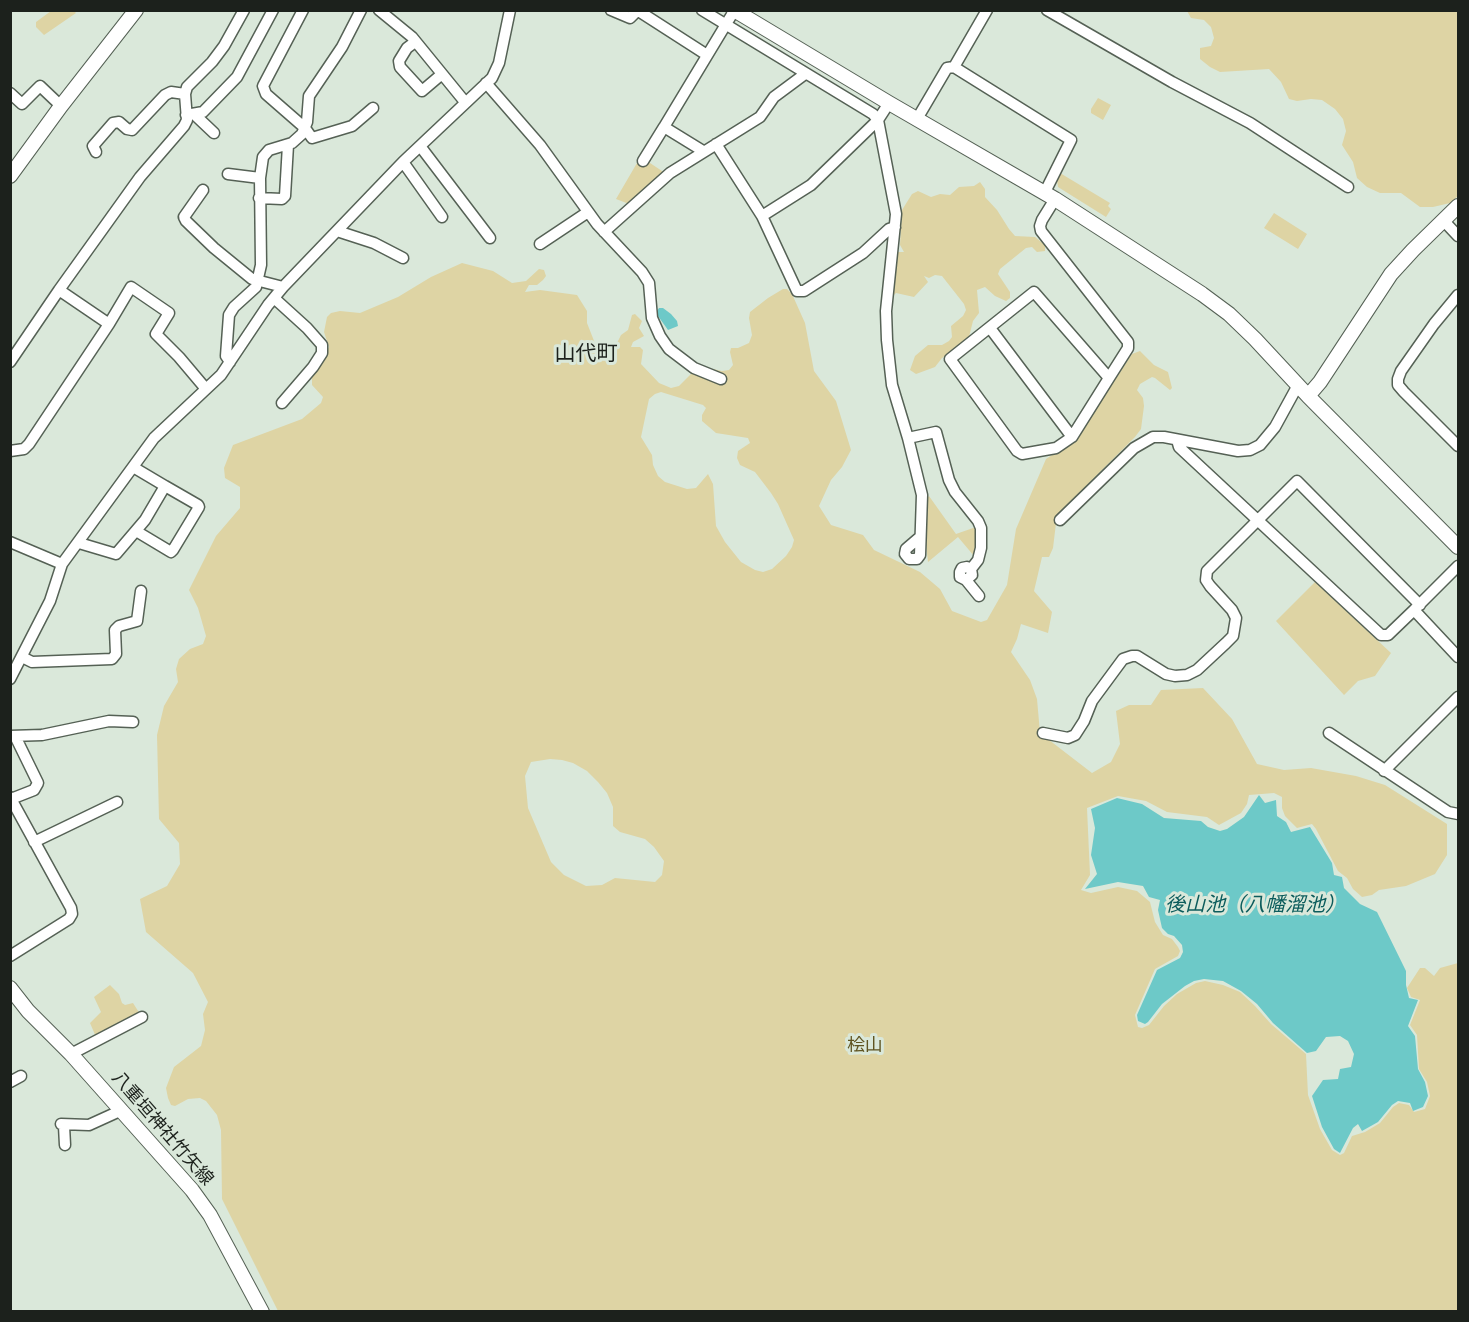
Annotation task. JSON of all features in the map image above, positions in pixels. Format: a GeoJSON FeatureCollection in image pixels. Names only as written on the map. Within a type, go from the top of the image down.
{"type":"FeatureCollection","features":[{"type":"Feature","properties":{"kind":"street"},"geometry":{"type":"LineString","coordinates":[[214,133],[190,115],[185,94],[187,87],[206,69],[224,46],[244,10]]}},
{"type":"Feature","properties":{"kind":"street"},"geometry":{"type":"LineString","coordinates":[[10,362],[58,290],[140,177],[184,126],[190,115],[203,112],[237,77],[273,10]]}},
{"type":"Feature","properties":{"kind":"street"},"geometry":{"type":"LineString","coordinates":[[303,10],[263,88],[269,97],[305,128],[312,138],[352,126],[373,108]]}},
{"type":"Feature","properties":{"kind":"street"},"geometry":{"type":"LineString","coordinates":[[230,363],[226,356],[229,315],[234,307],[254,290],[258,281],[262,246],[259,198],[262,160],[265,154],[275,147],[288,145],[300,137],[305,128],[309,96],[342,47],[361,10]]}},
{"type":"Feature","properties":{"kind":"street"},"geometry":{"type":"LineString","coordinates":[[379,10],[412,37],[465,102]]}},
{"type":"Feature","properties":{"kind":"street"},"geometry":{"type":"LineString","coordinates":[[10,679],[16,661],[50,601],[62,564],[133,467],[162,429],[206,389],[230,363],[283,286],[403,162],[494,75],[499,63],[510,10]]}},
{"type":"Feature","properties":{"kind":"street"},"geometry":{"type":"LineString","coordinates":[[611,10],[630,18],[637,11],[707,55]]}},
{"type":"Feature","properties":{"kind":"street"},"geometry":{"type":"LineString","coordinates":[[702,10],[873,114],[878,120],[896,214],[886,311],[887,340],[892,385],[922,495],[920,537]]}},
{"type":"Feature","properties":{"kind":"street"},"geometry":{"type":"LineString","coordinates":[[954,68],[987,10]]}},
{"type":"Feature","properties":{"kind":"street"},"geometry":{"type":"LineString","coordinates":[[1047,10],[1172,82],[1250,123],[1348,187]]}},
{"type":"Feature","properties":{"kind":"street"},"geometry":{"type":"LineString","coordinates":[[10,176],[134,11]]}},
{"type":"Feature","properties":{"kind":"street"},"geometry":{"type":"LineString","coordinates":[[643,161],[734,11],[1050,196],[1160,266],[1229,314],[1458,547]]}},
{"type":"Feature","properties":{"kind":"street"},"geometry":{"type":"LineString","coordinates":[[415,42],[407,48],[399,61],[400,67],[422,91],[442,74]]}},
{"type":"Feature","properties":{"kind":"street"},"geometry":{"type":"LineString","coordinates":[[917,119],[947,68],[954,68],[1071,140],[1040,226],[1041,231],[1128,342],[1128,348],[1072,437],[1056,448],[1022,454],[1017,451],[950,359],[1034,292],[1108,378]]}},
{"type":"Feature","properties":{"kind":"street"},"geometry":{"type":"LineString","coordinates":[[604,232],[664,178],[703,151],[760,117],[774,97],[805,74]]}},
{"type":"Feature","properties":{"kind":"street"},"geometry":{"type":"LineString","coordinates":[[486,83],[540,145],[604,232],[642,272],[648,283],[652,318],[669,349],[694,368],[721,379]]}},
{"type":"Feature","properties":{"kind":"street"},"geometry":{"type":"LineString","coordinates":[[10,93],[22,104],[40,86],[61,106]]}},
{"type":"Feature","properties":{"kind":"street"},"geometry":{"type":"LineString","coordinates":[[96,152],[93,146],[113,123],[119,122],[132,130],[165,94],[171,92],[185,94]]}},
{"type":"Feature","properties":{"kind":"street"},"geometry":{"type":"LineString","coordinates":[[762,216],[811,185],[878,120],[889,103]]}},
{"type":"Feature","properties":{"kind":"street"},"geometry":{"type":"LineString","coordinates":[[664,127],[703,151]]}},
{"type":"Feature","properties":{"kind":"street"},"geometry":{"type":"LineString","coordinates":[[717,144],[762,216],[797,291],[804,291],[863,253],[889,229],[895,227]]}},
{"type":"Feature","properties":{"kind":"street"},"geometry":{"type":"LineString","coordinates":[[259,198],[285,196],[288,145]]}},
{"type":"Feature","properties":{"kind":"street"},"geometry":{"type":"LineString","coordinates":[[420,146],[490,238]]}},
{"type":"Feature","properties":{"kind":"street"},"geometry":{"type":"LineString","coordinates":[[403,162],[442,217]]}},
{"type":"Feature","properties":{"kind":"street"},"geometry":{"type":"LineString","coordinates":[[228,174],[260,178]]}},
{"type":"Feature","properties":{"kind":"street"},"geometry":{"type":"LineString","coordinates":[[203,190],[184,217],[186,221],[252,279],[283,286]]}},
{"type":"Feature","properties":{"kind":"street"},"geometry":{"type":"LineString","coordinates":[[1308,396],[1320,382],[1391,274],[1458,206]]}},
{"type":"Feature","properties":{"kind":"street"},"geometry":{"type":"LineString","coordinates":[[540,244],[588,212]]}},
{"type":"Feature","properties":{"kind":"street"},"geometry":{"type":"LineString","coordinates":[[1443,220],[1458,236]]}},
{"type":"Feature","properties":{"kind":"street"},"geometry":{"type":"LineString","coordinates":[[337,231],[374,243],[403,258]]}},
{"type":"Feature","properties":{"kind":"street"},"geometry":{"type":"LineString","coordinates":[[10,451],[24,449],[29,444],[132,287],[169,313],[156,334],[206,389]]}},
{"type":"Feature","properties":{"kind":"street"},"geometry":{"type":"LineString","coordinates":[[58,290],[108,324]]}},
{"type":"Feature","properties":{"kind":"street"},"geometry":{"type":"LineString","coordinates":[[1458,295],[1434,324],[1401,371],[1398,385],[1458,446]]}},
{"type":"Feature","properties":{"kind":"street"},"geometry":{"type":"LineString","coordinates":[[274,298],[322,345],[322,353],[313,367],[282,404]]}},
{"type":"Feature","properties":{"kind":"street"},"geometry":{"type":"LineString","coordinates":[[990,328],[1072,437]]}},
{"type":"Feature","properties":{"kind":"street"},"geometry":{"type":"LineString","coordinates":[[1060,520],[1102,477],[1141,443],[1153,437],[1164,436],[1238,451],[1250,450],[1260,445],[1275,427],[1298,385]]}},
{"type":"Feature","properties":{"kind":"street"},"geometry":{"type":"LineString","coordinates":[[908,438],[936,432],[949,480],[955,492],[978,521],[981,528],[981,548],[978,561],[968,575],[979,596]]}},
{"type":"Feature","properties":{"kind":"street"},"geometry":{"type":"LineString","coordinates":[[1177,440],[1179,447],[1381,635],[1388,635],[1458,566]]}},
{"type":"Feature","properties":{"kind":"street"},"geometry":{"type":"LineString","coordinates":[[133,467],[199,507],[171,552],[136,531]]}},
{"type":"Feature","properties":{"kind":"street"},"geometry":{"type":"LineString","coordinates":[[1043,734],[1068,738],[1075,735],[1092,701],[1123,659],[1137,656],[1166,674],[1187,675],[1197,670],[1226,643],[1233,636],[1236,618],[1232,610],[1210,586],[1206,574],[1297,481],[1417,608],[1458,657]]}},
{"type":"Feature","properties":{"kind":"street"},"geometry":{"type":"LineString","coordinates":[[79,543],[117,554],[136,531],[165,486]]}},
{"type":"Feature","properties":{"kind":"street"},"geometry":{"type":"LineString","coordinates":[[10,542],[62,564]]}},
{"type":"Feature","properties":{"kind":"street"},"geometry":{"type":"LineString","coordinates":[[16,661],[112,659],[116,654],[115,630],[119,626],[137,621],[141,591]]}},
{"type":"Feature","properties":{"kind":"street"},"geometry":{"type":"LineString","coordinates":[[1384,771],[1458,697]]}},
{"type":"Feature","properties":{"kind":"street"},"geometry":{"type":"LineString","coordinates":[[10,956],[69,919],[72,914],[71,908],[11,798],[34,790],[38,783],[13,736],[42,735],[109,721],[133,722]]}},
{"type":"Feature","properties":{"kind":"street"},"geometry":{"type":"LineString","coordinates":[[1329,733],[1448,813],[1458,814]]}},
{"type":"Feature","properties":{"kind":"street"},"geometry":{"type":"LineString","coordinates":[[33,842],[117,802]]}},
{"type":"Feature","properties":{"kind":"street","name":"八重垣神社竹矢線"},"geometry":{"type":"LineString","coordinates":[[10,988],[28,1011],[71,1054],[169,1162],[206,1208],[262,1311]]}},
{"type":"Feature","properties":{"kind":"street"},"geometry":{"type":"LineString","coordinates":[[71,1054],[142,1017]]}},
{"type":"Feature","properties":{"kind":"street"},"geometry":{"type":"LineString","coordinates":[[10,1082],[21,1076]]}},
{"type":"Feature","properties":{"kind":"street"},"geometry":{"type":"LineString","coordinates":[[65,1145],[62,1125],[89,1125],[122,1110]]}},
{"type":"Feature","properties":{"kind":"green space"},"geometry":{"type":"Polygon","coordinates":[[[51,11],[74,11],[76,13],[44,35],[36,27],[36,22],[51,11]]]}},
{"type":"Feature","properties":{"kind":"green space"},"geometry":{"type":"Polygon","coordinates":[[[1187,11],[1458,11],[1458,196],[1450,203],[1420,207],[1401,193],[1380,193],[1367,187],[1357,178],[1353,162],[1342,145],[1346,131],[1343,119],[1335,109],[1322,100],[1289,99],[1281,82],[1269,69],[1220,72],[1210,67],[1200,59],[1200,48],[1211,46],[1214,38],[1211,27],[1204,20],[1191,18],[1187,11]]]}},
{"type":"Feature","properties":{"kind":"green space"},"geometry":{"type":"Polygon","coordinates":[[[1098,98],[1111,105],[1103,120],[1091,113],[1098,98]]]}},
{"type":"Feature","properties":{"kind":"green space"},"geometry":{"type":"Polygon","coordinates":[[[647,161],[665,173],[629,204],[616,199],[637,163],[647,161]]]}},
{"type":"Feature","properties":{"kind":"green space"},"geometry":{"type":"Polygon","coordinates":[[[1060,173],[1110,203],[1108,206],[1111,209],[1106,217],[1058,187],[1057,180],[1060,173]]]}},
{"type":"Feature","properties":{"kind":"green space"},"geometry":{"type":"Polygon","coordinates":[[[980,182],[985,189],[985,197],[1015,236],[1035,237],[1045,245],[1045,251],[1037,252],[1032,247],[1026,248],[1000,269],[998,274],[1010,292],[1010,298],[1006,301],[995,296],[985,287],[977,290],[979,313],[973,321],[968,341],[942,358],[935,367],[916,374],[910,370],[915,356],[928,345],[942,345],[949,341],[952,337],[951,326],[963,316],[966,310],[964,304],[942,276],[935,275],[929,278],[924,276],[928,282],[914,297],[896,293],[892,297],[897,252],[904,252],[900,245],[902,210],[912,194],[918,191],[931,197],[940,194],[950,195],[959,187],[974,186],[980,182]]]}},
{"type":"Feature","properties":{"kind":"green space"},"geometry":{"type":"Polygon","coordinates":[[[1274,213],[1307,234],[1298,249],[1264,228],[1274,213]]]}},
{"type":"Feature","properties":{"kind":"green space","name":"桧山"},"geometry":{"type":"Polygon","coordinates":[[[462,263],[493,271],[512,283],[526,281],[539,269],[544,270],[546,276],[543,280],[537,285],[529,285],[525,292],[540,290],[577,295],[587,311],[587,323],[598,351],[602,354],[614,349],[621,335],[628,330],[632,315],[635,314],[642,321],[639,328],[644,336],[633,342],[631,347],[640,347],[643,350],[641,364],[659,383],[671,388],[679,386],[699,366],[722,371],[729,370],[733,365],[731,348],[738,348],[749,343],[752,335],[750,312],[768,298],[787,289],[792,294],[805,323],[814,371],[836,401],[851,450],[842,467],[831,480],[819,506],[831,525],[863,535],[874,550],[920,572],[940,589],[952,611],[981,622],[987,620],[1007,585],[1016,529],[1046,459],[1076,439],[1132,354],[1140,351],[1154,365],[1168,372],[1172,388],[1170,390],[1152,377],[1140,384],[1137,390],[1143,398],[1144,406],[1141,429],[1057,515],[1053,548],[1049,557],[1042,557],[1034,591],[1052,612],[1048,633],[1021,624],[1011,652],[1030,680],[1037,699],[1040,733],[1092,773],[1111,762],[1120,744],[1116,711],[1129,705],[1151,705],[1161,690],[1203,688],[1232,719],[1257,764],[1284,770],[1311,768],[1356,776],[1385,785],[1447,824],[1447,855],[1435,874],[1406,886],[1379,890],[1372,895],[1362,897],[1353,889],[1347,878],[1338,871],[1312,824],[1297,828],[1285,816],[1282,797],[1274,793],[1249,795],[1247,804],[1241,813],[1219,825],[1207,817],[1167,812],[1146,801],[1118,796],[1087,808],[1090,875],[1081,890],[1091,893],[1118,887],[1137,891],[1150,902],[1155,922],[1163,935],[1172,939],[1180,951],[1178,956],[1155,969],[1135,1015],[1138,1027],[1149,1025],[1177,994],[1196,983],[1205,981],[1240,992],[1271,1024],[1306,1054],[1308,1095],[1320,1129],[1332,1150],[1340,1155],[1344,1153],[1352,1136],[1365,1132],[1380,1123],[1399,1103],[1409,1105],[1414,1112],[1425,1109],[1430,1096],[1427,1082],[1419,1069],[1417,1035],[1410,1025],[1420,1000],[1411,997],[1407,988],[1420,968],[1425,968],[1434,976],[1440,968],[1458,963],[1458,1311],[278,1311],[222,1199],[221,1130],[217,1115],[206,1101],[200,1098],[188,1099],[175,1106],[171,1105],[168,1098],[166,1088],[174,1067],[201,1046],[205,1030],[203,1014],[208,1002],[193,973],[146,932],[140,899],[167,886],[180,864],[179,843],[159,819],[157,735],[164,706],[178,682],[176,669],[179,659],[190,649],[203,644],[206,636],[198,608],[189,590],[216,536],[240,508],[240,487],[225,478],[224,468],[233,445],[302,419],[321,403],[323,397],[312,385],[312,373],[329,347],[324,332],[327,317],[331,313],[340,311],[360,313],[398,297],[431,277],[462,263]],[[661,392],[649,399],[641,437],[652,455],[658,476],[665,482],[687,489],[696,488],[708,474],[713,484],[716,526],[725,542],[741,562],[763,572],[772,569],[786,556],[794,540],[771,493],[755,472],[740,465],[737,458],[738,451],[750,443],[748,438],[716,433],[702,421],[706,408],[703,405],[661,392]],[[550,759],[531,762],[525,776],[528,808],[551,862],[564,875],[586,886],[602,885],[615,878],[655,882],[662,875],[664,861],[654,847],[645,839],[620,832],[613,826],[613,807],[607,793],[587,771],[573,763],[550,759]]]}},
{"type":"Feature","properties":{"kind":"green space"},"geometry":{"type":"Polygon","coordinates":[[[929,496],[956,534],[976,527],[978,539],[974,556],[958,537],[928,562],[925,535],[926,499],[929,496]]]}},
{"type":"Feature","properties":{"kind":"green space"},"geometry":{"type":"Polygon","coordinates":[[[1315,582],[1391,653],[1375,676],[1358,681],[1344,695],[1276,621],[1315,582]]]}},
{"type":"Feature","properties":{"kind":"green space"},"geometry":{"type":"Polygon","coordinates":[[[110,985],[119,994],[122,1003],[125,1005],[133,1003],[140,1014],[96,1037],[90,1023],[101,1012],[94,997],[110,985]]]}},
{"type":"Feature","properties":{"kind":"water"},"geometry":{"type":"Polygon","coordinates":[[[659,308],[671,314],[678,326],[668,330],[658,316],[659,308]]]}},
{"type":"Feature","properties":{"kind":"water","name":"後山池（八幡溜池）"},"geometry":{"type":"Polygon","coordinates":[[[1259,795],[1265,803],[1276,800],[1277,816],[1286,822],[1291,832],[1310,827],[1332,863],[1334,875],[1342,877],[1344,888],[1360,904],[1377,912],[1406,971],[1409,998],[1418,1000],[1408,1026],[1415,1036],[1418,1069],[1425,1082],[1428,1096],[1423,1107],[1413,1111],[1410,1103],[1398,1101],[1378,1122],[1362,1131],[1358,1124],[1353,1128],[1340,1153],[1334,1149],[1322,1127],[1312,1096],[1323,1080],[1338,1079],[1340,1069],[1351,1067],[1354,1054],[1348,1041],[1340,1036],[1326,1037],[1316,1051],[1307,1053],[1241,991],[1223,981],[1204,979],[1185,986],[1162,1004],[1145,1024],[1138,1021],[1137,1015],[1157,970],[1180,958],[1183,952],[1182,945],[1162,928],[1158,910],[1160,900],[1149,897],[1143,886],[1118,882],[1085,889],[1097,874],[1091,855],[1095,828],[1091,809],[1117,798],[1142,804],[1164,818],[1201,821],[1208,827],[1220,831],[1244,817],[1259,795]]]}},
{"type":"Feature","properties":{"kind":"district","name":"山代町"},"geometry":{"type":"Point","coordinates":[586,354]}}]}
